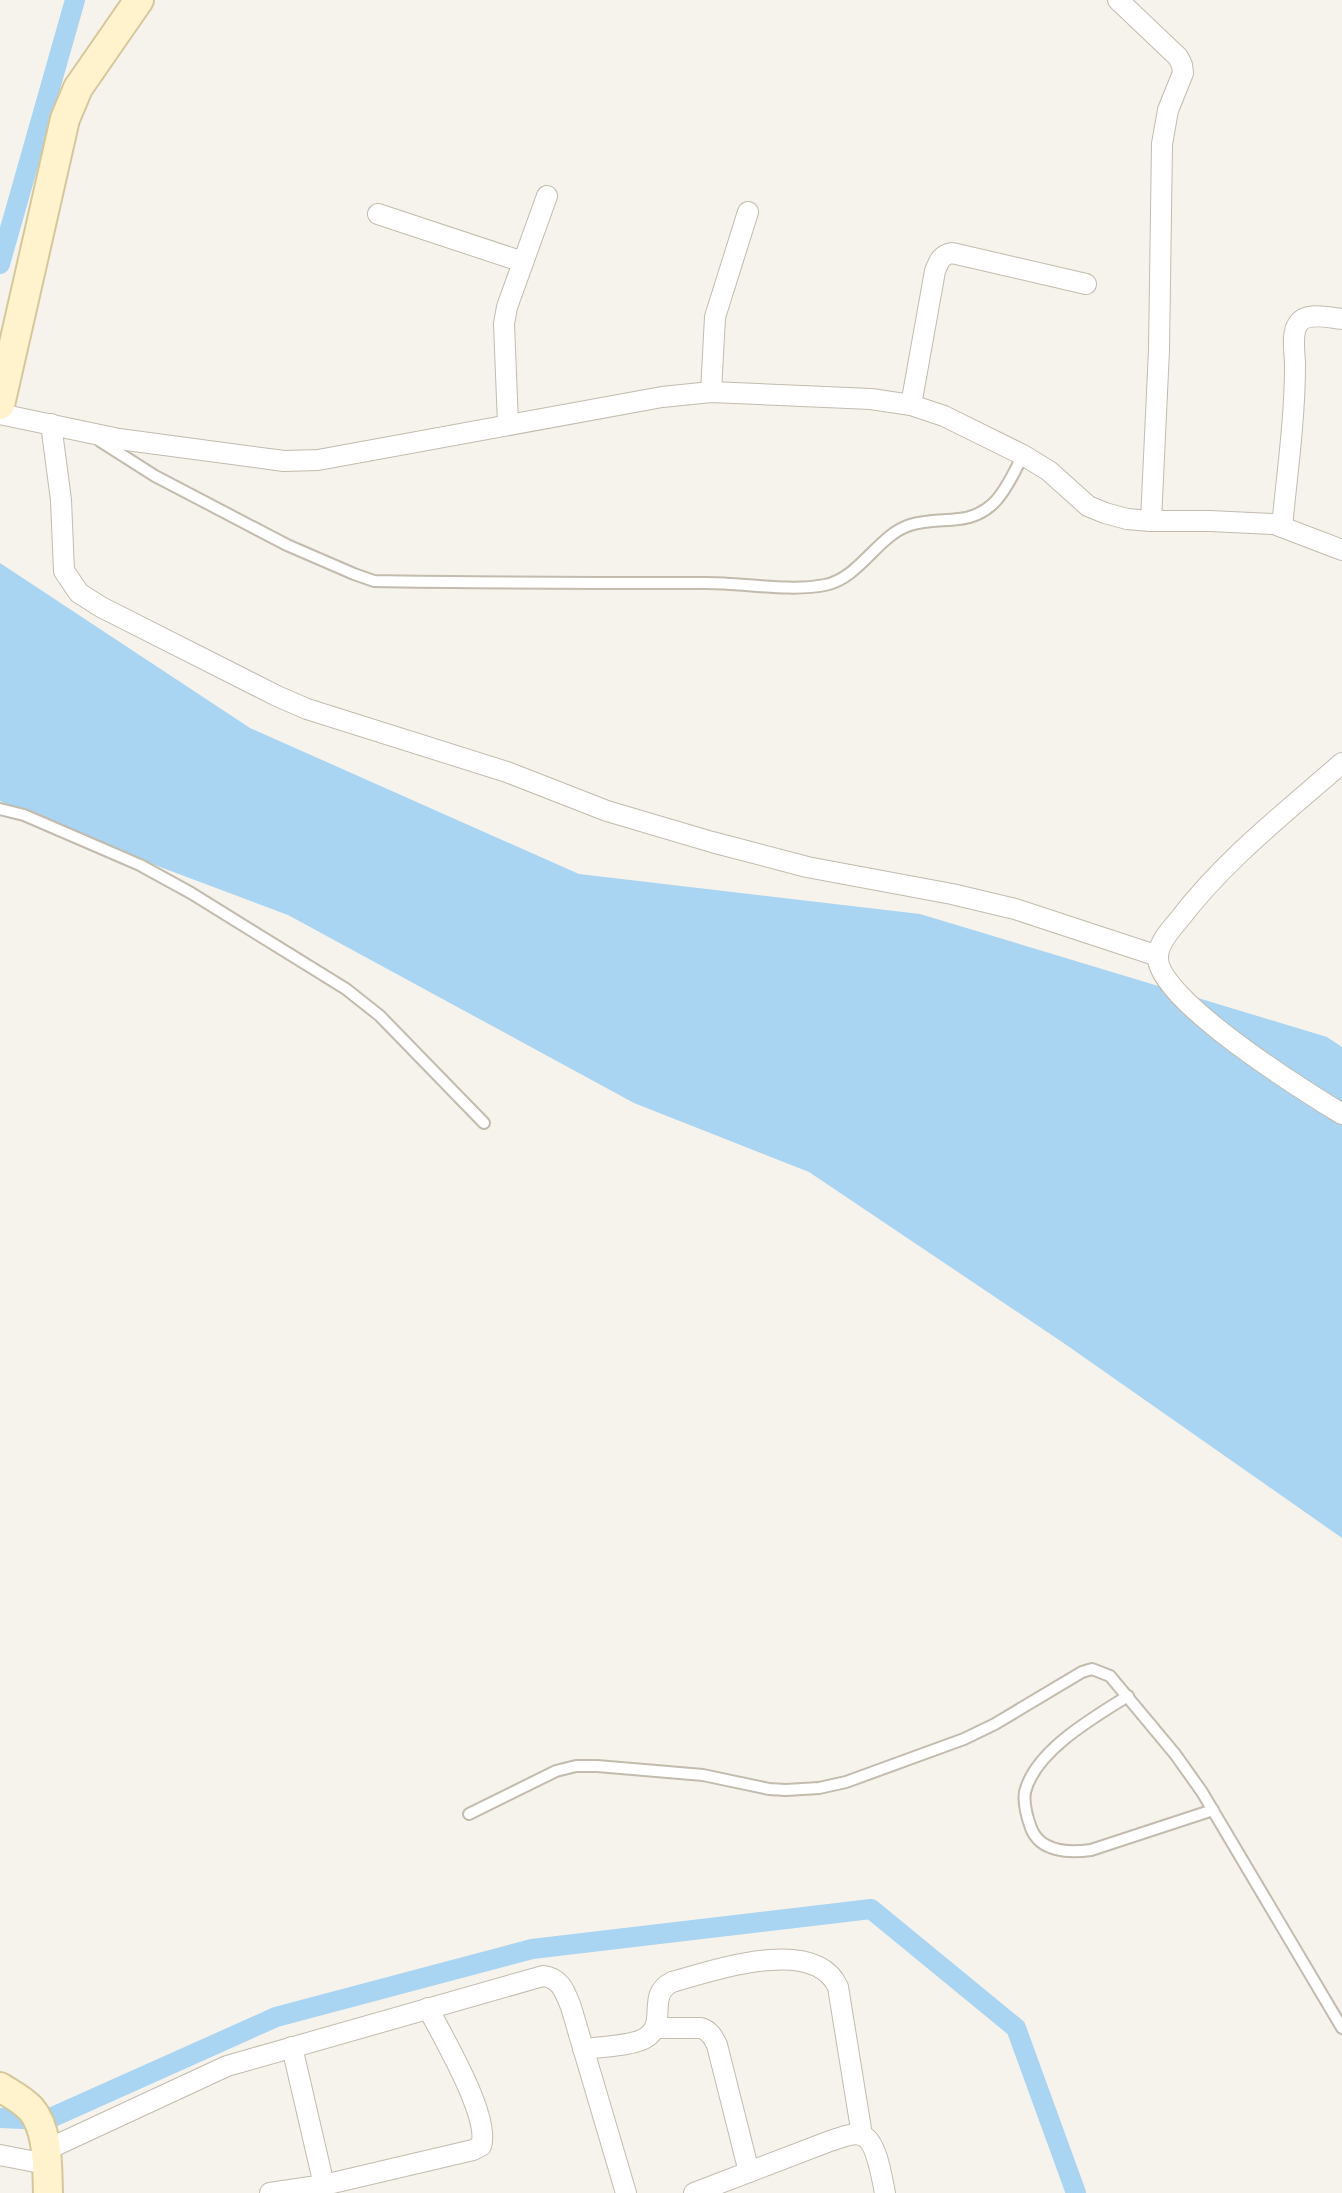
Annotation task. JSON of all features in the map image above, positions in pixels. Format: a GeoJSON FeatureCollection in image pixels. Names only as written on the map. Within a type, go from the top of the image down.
{"type":"FeatureCollection","features":[{"type":"Feature","properties":{"kind":"street"},"geometry":{"type":"LineString","coordinates":[[0,405],[64,120],[78,88],[139,0]]}},
{"type":"Feature","properties":{"kind":"street"},"geometry":{"type":"LineString","coordinates":[[1118,0],[1178,57],[1183,72],[1168,110],[1162,144],[1159,350],[1151,521]]}},
{"type":"Feature","properties":{"kind":"street"},"geometry":{"type":"LineString","coordinates":[[508,424],[504,324],[507,307],[547,196]]}},
{"type":"Feature","properties":{"kind":"street"},"geometry":{"type":"LineString","coordinates":[[711,392],[715,317],[748,212]]}},
{"type":"Feature","properties":{"kind":"street"},"geometry":{"type":"LineString","coordinates":[[378,214],[523,262]]}},
{"type":"Feature","properties":{"kind":"street"},"geometry":{"type":"LineString","coordinates":[[911,405],[935,271],[944,255],[952,253],[1086,284]]}},
{"type":"Feature","properties":{"kind":"street"},"geometry":{"type":"LineString","coordinates":[[1282,527],[1295,381],[1295,334],[1298,324],[1304,318],[1318,316],[1342,319]]}},
{"type":"Feature","properties":{"kind":"street"},"geometry":{"type":"LineString","coordinates":[[0,414],[119,439],[284,461],[318,460],[662,397],[711,392],[871,399],[911,405],[944,416],[1023,455],[1049,471],[1088,506],[1127,519],[1274,525],[1342,550]]}},
{"type":"Feature","properties":{"kind":"street"},"geometry":{"type":"LineString","coordinates":[[51,424],[61,500],[64,571],[71,584],[79,593],[101,608],[247,682],[307,709],[507,772],[607,811],[712,843],[807,867],[952,894],[1015,909],[1158,956]]}},
{"type":"Feature","properties":{"kind":"street"},"geometry":{"type":"LineString","coordinates":[[1342,763],[1220,870],[1168,933],[1158,956],[1160,967],[1166,977],[1188,1003],[1262,1062],[1342,1114]]}},
{"type":"Feature","properties":{"kind":"street"},"geometry":{"type":"LineString","coordinates":[[583,2049],[645,2039],[655,2028],[660,1991],[672,1982],[739,1964],[768,1960],[795,1961],[827,1972],[838,1987],[862,2135],[875,2151],[885,2193]]}},
{"type":"Feature","properties":{"kind":"street"},"geometry":{"type":"LineString","coordinates":[[0,2155],[43,2142],[227,2066],[543,1976],[552,1977],[563,1987],[626,2193]]}},
{"type":"Feature","properties":{"kind":"street"},"geometry":{"type":"LineString","coordinates":[[270,2193],[324,2185],[473,2150],[481,2145],[482,2126],[470,2090],[428,2008]]}},
{"type":"Feature","properties":{"kind":"street"},"geometry":{"type":"LineString","coordinates":[[655,2028],[700,2028],[707,2030],[712,2037],[717,2045],[749,2172]]}},
{"type":"Feature","properties":{"kind":"street"},"geometry":{"type":"LineString","coordinates":[[292,2047],[324,2185]]}},
{"type":"Feature","properties":{"kind":"street"},"geometry":{"type":"LineString","coordinates":[[0,2087],[23,2101],[43,2142],[48,2193]]}},
{"type":"Feature","properties":{"kind":"street"},"geometry":{"type":"LineString","coordinates":[[694,2193],[830,2141],[862,2135]]}},
{"type":"Feature","properties":{"kind":"lane"},"geometry":{"type":"LineString","coordinates":[[87,432],[155,476],[277,540],[374,581],[723,583],[806,588],[828,585],[848,574],[908,525],[962,519],[990,507],[1003,495],[1023,455]]}},
{"type":"Feature","properties":{"kind":"lane"},"geometry":{"type":"LineString","coordinates":[[0,809],[24,815],[140,865],[346,989],[380,1016],[484,1123]]}},
{"type":"Feature","properties":{"kind":"lane"},"geometry":{"type":"LineString","coordinates":[[469,1814],[556,1771],[576,1766],[703,1775],[769,1789],[819,1788],[846,1782],[964,1739],[995,1724],[1082,1672],[1092,1669],[1110,1676],[1175,1754],[1213,1810],[1342,2028]]}},
{"type":"Feature","properties":{"kind":"lane"},"geometry":{"type":"LineString","coordinates":[[1128,1696],[1077,1728],[1041,1763],[1030,1781],[1024,1800],[1033,1832],[1041,1842],[1070,1853],[1091,1850],[1213,1810]]}},
{"type":"Feature","properties":{"kind":"water"},"geometry":{"type":"Polygon","coordinates":[[[0,563],[250,728],[579,874],[920,914],[1327,1037],[1342,1047],[1342,1538],[1065,1344],[809,1172],[634,1103],[288,915],[75,835],[0,801],[0,563]]]}},
{"type":"Feature","properties":{"kind":"waterway"},"geometry":{"type":"LineString","coordinates":[[0,264],[75,0]]}},
{"type":"Feature","properties":{"kind":"waterway"},"geometry":{"type":"LineString","coordinates":[[0,2118],[46,2120],[276,2017],[532,1949],[871,1909],[1016,2028],[1076,2193]]}}]}
